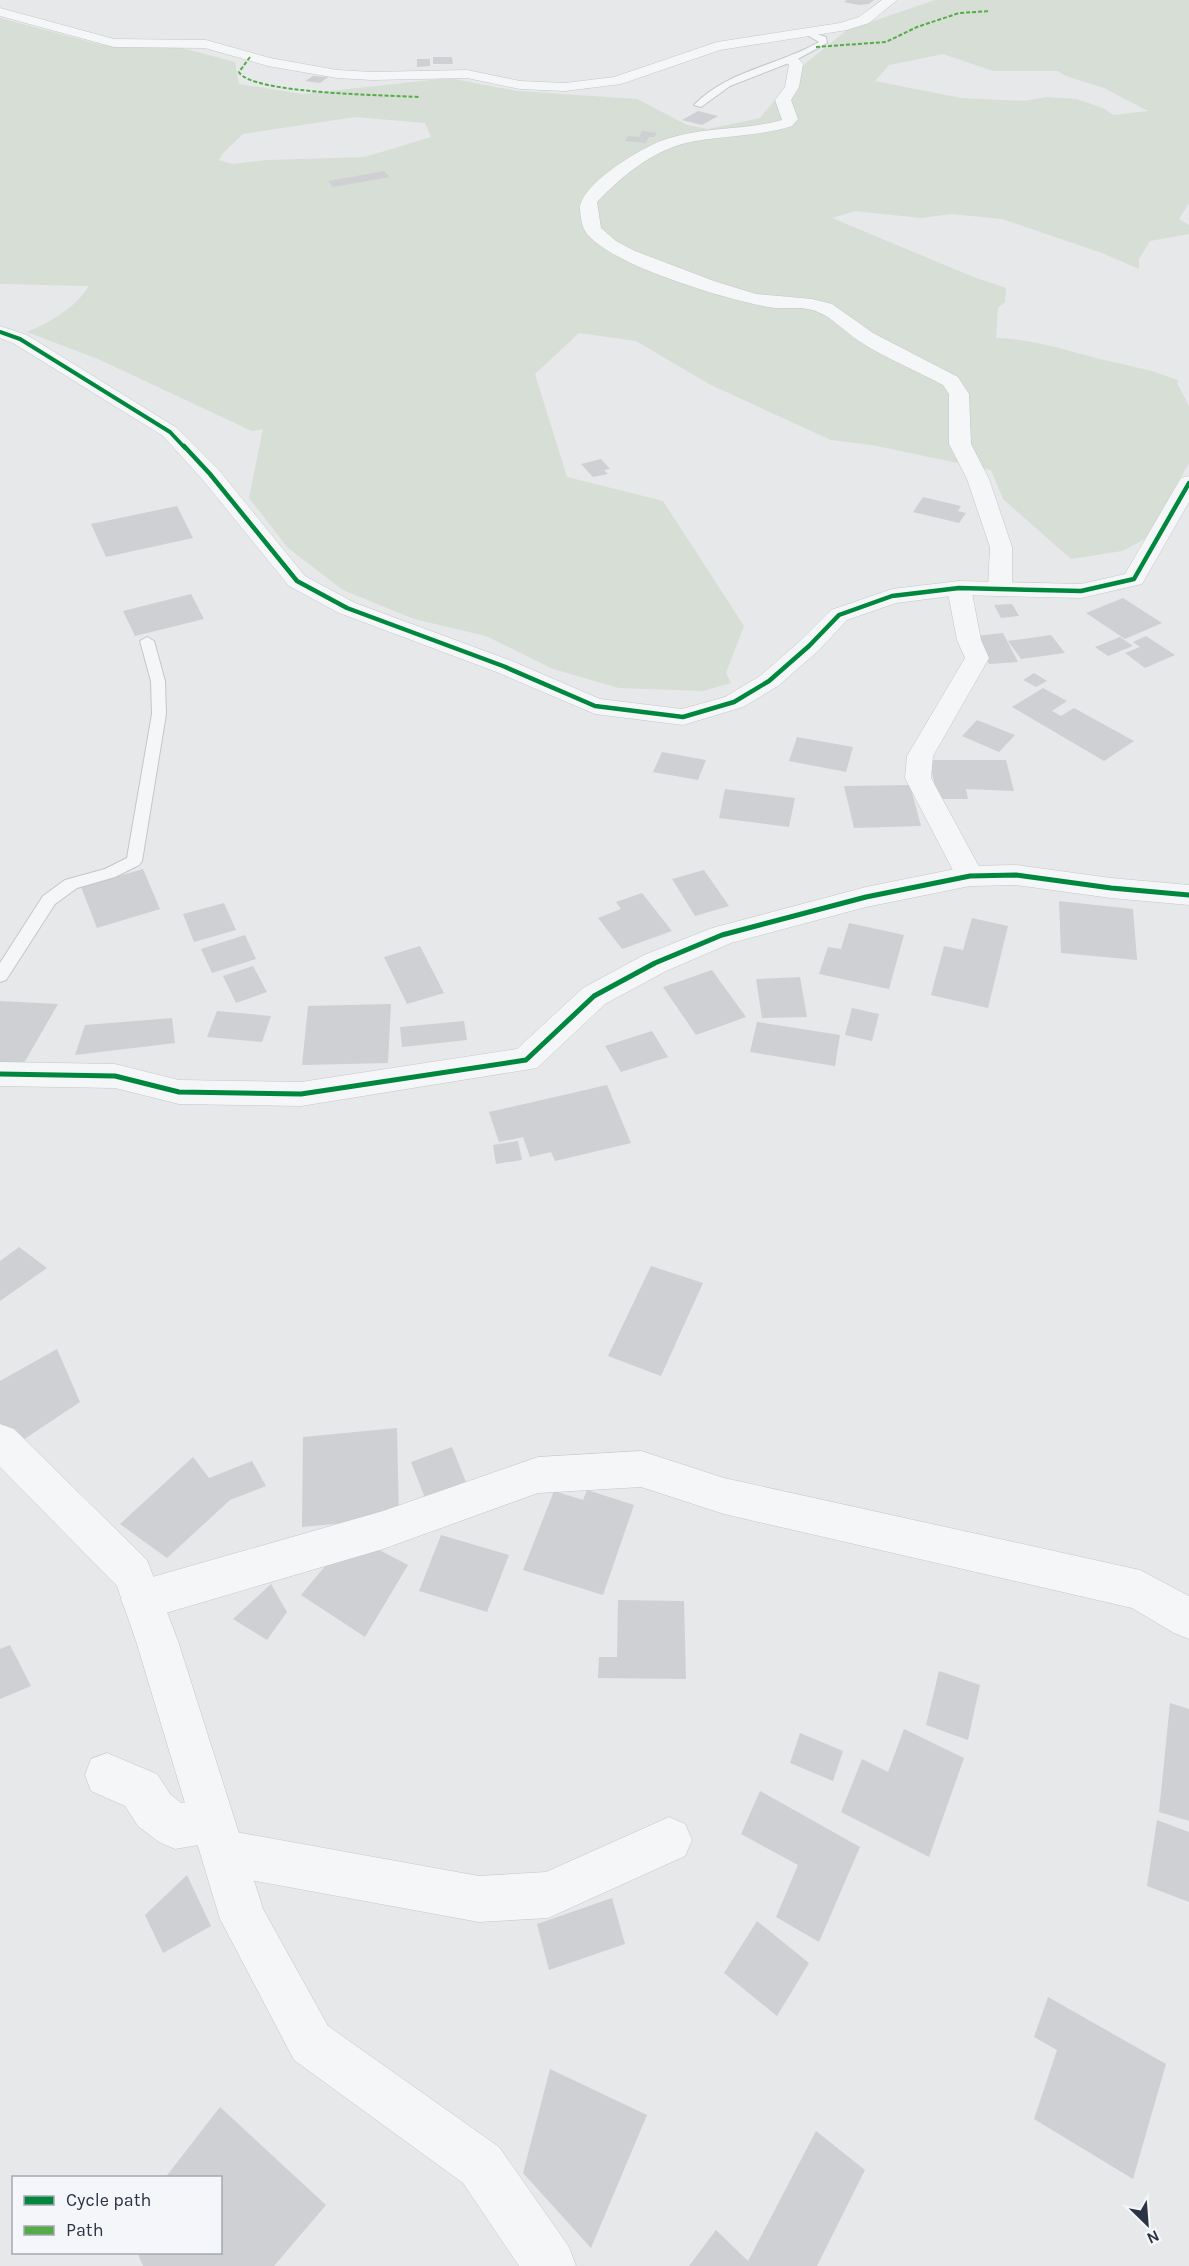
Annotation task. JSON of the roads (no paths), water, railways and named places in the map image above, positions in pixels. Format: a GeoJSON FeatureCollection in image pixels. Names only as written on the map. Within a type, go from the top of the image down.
{"type":"FeatureCollection","features":[{"type":"Feature","properties":{"kind":"street"},"geometry":{"type":"LineString","coordinates":[[0,12],[114,43],[206,44],[268,62],[337,74],[372,76],[468,74],[520,85],[548,87],[591,86],[616,81],[717,46],[778,35],[810,33],[864,20],[890,0]]}},
{"type":"Feature","properties":{"kind":"street"},"geometry":{"type":"LineString","coordinates":[[792,60],[796,64],[792,87],[783,100],[790,119],[787,123],[733,133],[699,135],[648,151],[628,163],[589,201],[589,219],[596,235],[657,267],[769,302],[810,304],[824,308],[867,337],[951,381],[959,394],[960,444],[978,479],[1001,547],[1000,589]]}},
{"type":"Feature","properties":{"kind":"street"},"geometry":{"type":"LineString","coordinates":[[0,332],[29,345],[170,432],[210,474],[297,581],[347,608],[502,666],[596,706],[682,717],[734,702],[769,681],[809,646],[839,615],[892,596],[958,588],[1081,591],[1134,579],[1189,483]]}},
{"type":"Feature","properties":{"kind":"street"},"geometry":{"type":"LineString","coordinates":[[958,588],[969,640],[976,658],[920,756],[918,778],[970,876]]}},
{"type":"Feature","properties":{"kind":"street"},"geometry":{"type":"LineString","coordinates":[[0,1074],[115,1076],[179,1092],[301,1094],[526,1060],[594,996],[656,963],[712,939],[866,897],[970,876],[1016,875],[1111,888],[1189,895]]}},
{"type":"Feature","properties":{"kind":"street"},"geometry":{"type":"LineString","coordinates":[[0,1441],[133,1574],[243,1919],[311,2043],[481,2165],[550,2266]]}},
{"type":"Feature","properties":{"kind":"street"},"geometry":{"type":"LineString","coordinates":[[142,1600],[383,1530],[538,1475],[641,1469],[724,1496],[1140,1590],[1189,1619]]}},
{"type":"Feature","properties":{"kind":"street"},"geometry":{"type":"LineString","coordinates":[[107,1775],[141,1790],[154,1810],[175,1826],[479,1899],[548,1895],[669,1840]]}},
{"type":"Feature","properties":{"kind":"lane"},"geometry":{"type":"LineString","coordinates":[[698,105],[708,95],[732,81],[754,71],[792,60],[823,43],[823,39],[810,33]]}},
{"type":"Feature","properties":{"kind":"lane"},"geometry":{"type":"LineString","coordinates":[[0,976],[49,900],[71,884],[110,873],[134,861],[159,733],[161,705],[158,670],[147,640]]}}]}
